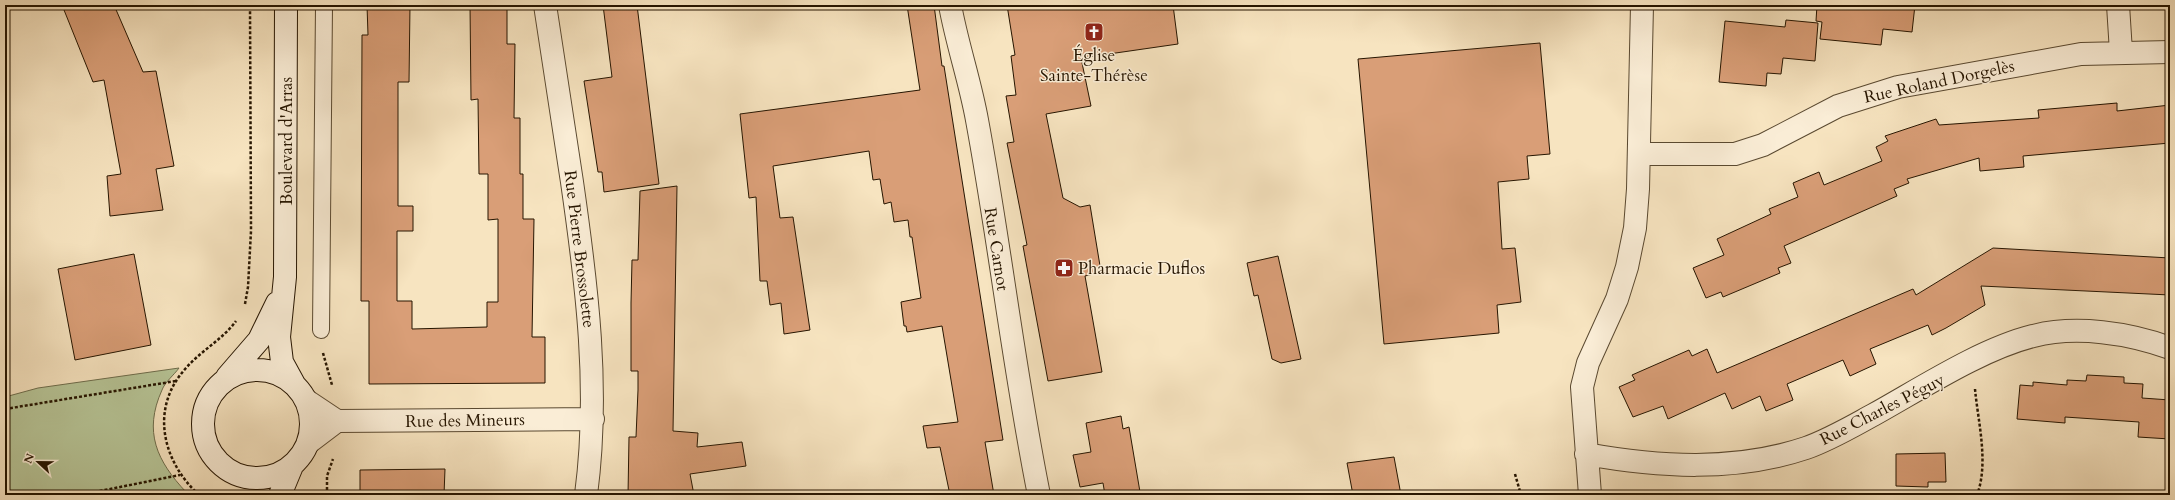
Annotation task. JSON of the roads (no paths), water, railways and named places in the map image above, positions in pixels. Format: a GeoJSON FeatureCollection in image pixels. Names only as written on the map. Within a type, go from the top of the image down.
{"type":"FeatureCollection","features":[{"type":"Feature","properties":{"kind":"street","name":"Boulevard d'Arras"},"geometry":{"type":"LineString","coordinates":[[286,5],[285,277],[279,337],[282,362],[294,384]]}},
{"type":"Feature","properties":{"kind":"street","name":"Rue Pierre Brossolette"},"geometry":{"type":"LineString","coordinates":[[545,5],[582,251],[592,344],[593,418],[586,495]]}},
{"type":"Feature","properties":{"kind":"street","name":"Rue Carnot"},"geometry":{"type":"LineString","coordinates":[[950,5],[955,36],[977,118],[1022,412],[1039,495]]}},
{"type":"Feature","properties":{"kind":"street"},"geometry":{"type":"LineString","coordinates":[[1590,495],[1582,387],[1584,375],[1617,299],[1627,267],[1638,208],[1642,5]]}},
{"type":"Feature","properties":{"kind":"street"},"geometry":{"type":"LineString","coordinates":[[2118,5],[2121,52]]}},
{"type":"Feature","properties":{"kind":"street","name":"Rue Roland Dorgelès"},"geometry":{"type":"LineString","coordinates":[[1639,154],[1735,154],[1763,145],[1838,106],[1898,87],[2061,56],[2121,52],[2170,52]]}},
{"type":"Feature","properties":{"kind":"street","name":"Boulevard d'Arras"},"geometry":{"type":"LineString","coordinates":[[222,382],[259,340],[276,306],[285,277]]}},
{"type":"Feature","properties":{"kind":"street","name":"Rue Charles Péguy"},"geometry":{"type":"LineString","coordinates":[[1586,454],[1636,463],[1689,465],[1754,460],[1790,452],[1807,447],[1841,432],[1975,360],[2034,336],[2068,331],[2103,333],[2145,341],[2170,348]]}},
{"type":"Feature","properties":{"kind":"street"},"geometry":{"type":"LineString","coordinates":[[227,469],[248,478],[264,478],[279,474],[292,466],[302,456],[308,443],[312,422],[307,402],[294,384],[283,376],[262,370],[241,372],[222,382],[209,399],[204,413],[203,427],[206,441],[212,454],[251,495]]}},
{"type":"Feature","properties":{"kind":"street"},"geometry":{"type":"LineString","coordinates":[[307,402],[337,421],[308,443]]}},
{"type":"Feature","properties":{"kind":"street","name":"Rue des Mineurs"},"geometry":{"type":"LineString","coordinates":[[337,421],[593,418]]}},
{"type":"Feature","properties":{"kind":"street"},"geometry":{"type":"LineString","coordinates":[[280,495],[292,466]]}},
{"type":"Feature","properties":{"kind":"lane"},"geometry":{"type":"LineString","coordinates":[[321,330],[324,5]]}},
{"type":"Feature","properties":{"kind":"place","name":"Église Sainte-Thérèse"},"geometry":{"type":"Point","coordinates":[1094,32]}},
{"type":"Feature","properties":{"kind":"place","name":"Pharmacie Duflos"},"geometry":{"type":"Point","coordinates":[1064,268]}}]}
